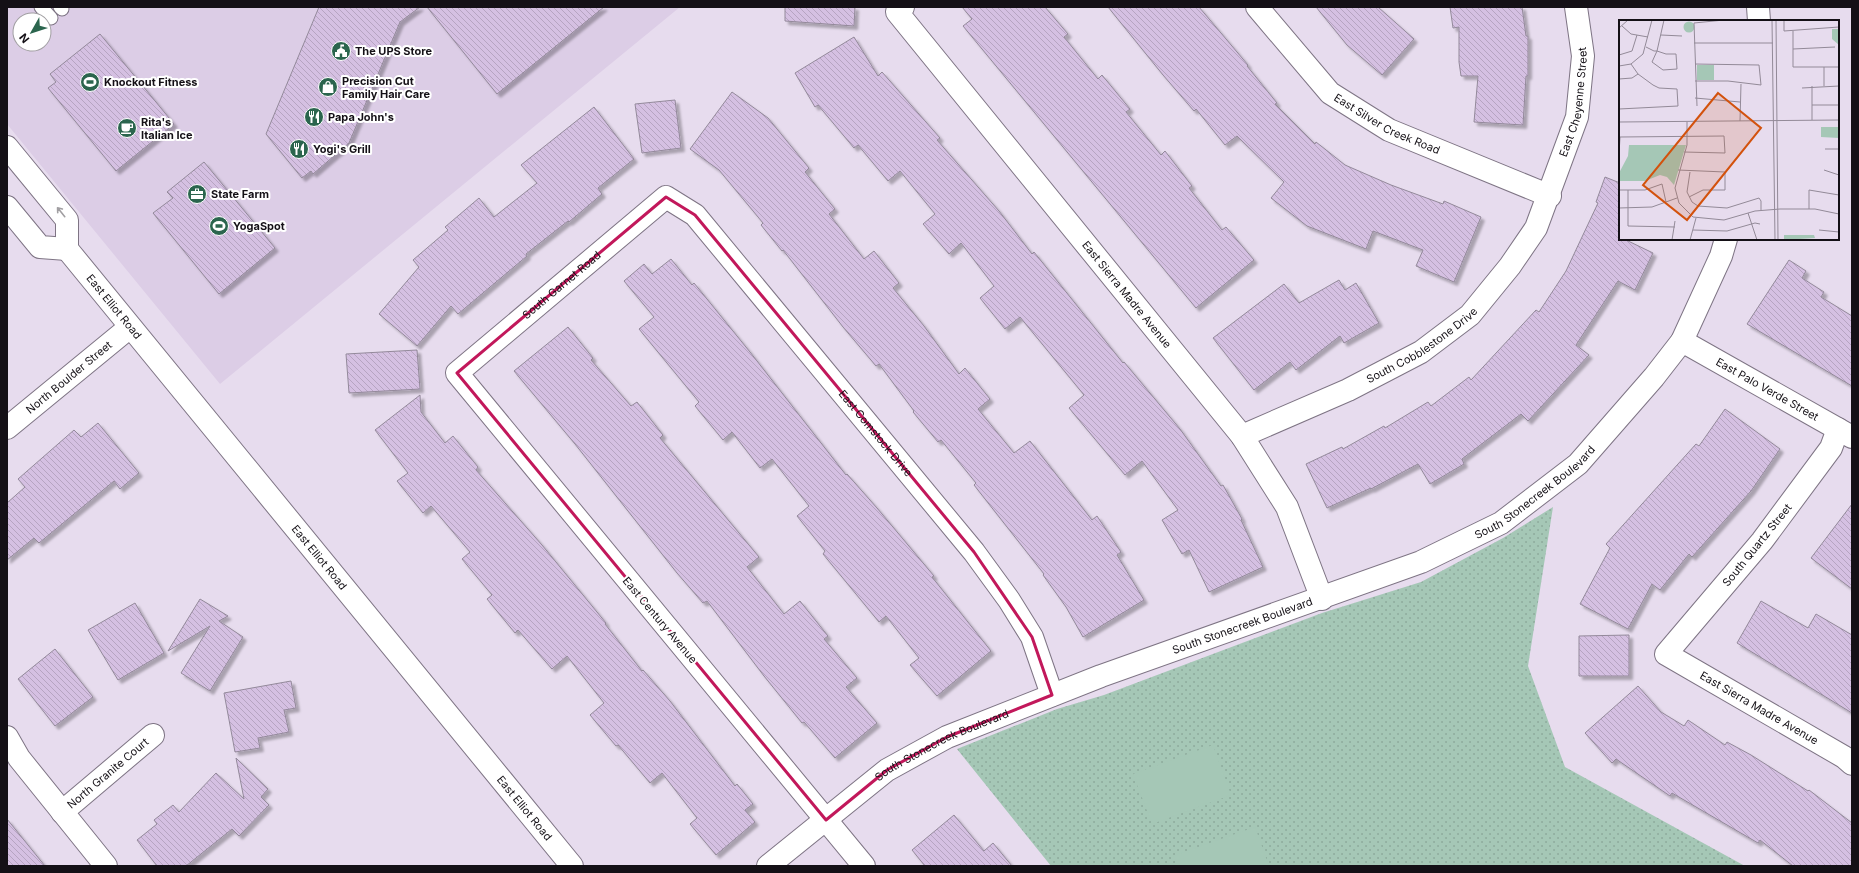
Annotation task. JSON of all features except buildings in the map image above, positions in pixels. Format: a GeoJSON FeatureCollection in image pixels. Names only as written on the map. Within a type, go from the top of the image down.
{"type":"FeatureCollection","features":[{"type":"Feature","properties":{"kind":"street","name":"East Silver Creek Road"},"geometry":{"type":"LineString","coordinates":[[1257,7],[1330,93],[1389,130],[1550,196]]}},
{"type":"Feature","properties":{"kind":"street","name":"East Cheyenne Street"},"geometry":{"type":"LineString","coordinates":[[1550,196],[1577,117],[1583,56],[1576,7]]}},
{"type":"Feature","properties":{"kind":"street"},"geometry":{"type":"LineString","coordinates":[[1758,7],[1760,20]]}},
{"type":"Feature","properties":{"kind":"street","name":"East Sierra Madre Avenue"},"geometry":{"type":"LineString","coordinates":[[900,9],[1242,436],[1287,507],[1322,599]]}},
{"type":"Feature","properties":{"kind":"street"},"geometry":{"type":"LineString","coordinates":[[7,147],[67,220],[67,249],[40,247],[7,207]]}},
{"type":"Feature","properties":{"kind":"street","name":"South Cobblestone Drive"},"geometry":{"type":"LineString","coordinates":[[1242,436],[1348,390],[1421,352],[1470,315],[1510,266],[1536,228],[1550,196]]}},
{"type":"Feature","properties":{"kind":"street","name":"South Garnet Road"},"geometry":{"type":"LineString","coordinates":[[457,373],[666,197]]}},
{"type":"Feature","properties":{"kind":"street","name":"East Comstock Drive"},"geometry":{"type":"LineString","coordinates":[[666,197],[695,215],[974,552],[1009,600],[1032,637],[1052,695]]}},
{"type":"Feature","properties":{"kind":"street"},"geometry":{"type":"LineString","coordinates":[[1682,341],[1721,256],[1726,240]]}},
{"type":"Feature","properties":{"kind":"street","name":"East Elliot Road"},"geometry":{"type":"LineString","coordinates":[[67,249],[572,866]]}},
{"type":"Feature","properties":{"kind":"street","name":"North Boulder Street"},"geometry":{"type":"LineString","coordinates":[[7,428],[130,327]]}},
{"type":"Feature","properties":{"kind":"street","name":"South Stonecreek Boulevard"},"geometry":{"type":"LineString","coordinates":[[768,866],[887,770],[947,737],[1052,695],[1226,630],[1322,599],[1421,562],[1501,523],[1578,464],[1644,389],[1682,341]]}},
{"type":"Feature","properties":{"kind":"street","name":"East Palo Verde Street"},"geometry":{"type":"LineString","coordinates":[[1682,341],[1845,433]]}},
{"type":"Feature","properties":{"kind":"street","name":"East Century Avenue"},"geometry":{"type":"LineString","coordinates":[[457,373],[864,866]]}},
{"type":"Feature","properties":{"kind":"street","name":"South Quartz Street"},"geometry":{"type":"LineString","coordinates":[[1666,654],[1762,541],[1831,448],[1845,433]]}},
{"type":"Feature","properties":{"kind":"street","name":"East Sierra Madre Avenue"},"geometry":{"type":"LineString","coordinates":[[1666,654],[1852,764]]}},
{"type":"Feature","properties":{"kind":"street","name":"North Granite Court"},"geometry":{"type":"LineString","coordinates":[[62,812],[153,735]]}},
{"type":"Feature","properties":{"kind":"street"},"geometry":{"type":"LineString","coordinates":[[7,737],[19,758],[106,866]]}},
{"type":"Feature","properties":{"kind":"lane"},"geometry":{"type":"LineString","coordinates":[[41,7],[56,11]]}},
{"type":"Feature","properties":{"kind":"highlighted area"},"geometry":{"type":"Polygon","coordinates":[[[666,197],[695,215],[974,552],[1032,637],[1052,695],[947,737],[887,770],[826,820],[457,373],[666,197]]]}},
{"type":"Feature","properties":{"kind":"shaded area"},"geometry":{"type":"Polygon","coordinates":[[[7,7],[680,7],[220,384],[7,124],[7,7]]]}},
{"type":"Feature","properties":{"kind":"green space"},"geometry":{"type":"Polygon","coordinates":[[[1553,507],[1528,666],[1565,767],[1745,866],[1051,866],[957,749],[1057,709],[1104,695],[1322,613],[1421,582],[1503,538],[1553,507]]]}},
{"type":"Feature","properties":{"kind":"green space"},"geometry":{"type":"Polygon","coordinates":[[[1213,745],[1231,795],[1152,824],[1133,774],[1213,745]]]}},
{"type":"Feature","properties":{"kind":"green space"},"geometry":{"type":"Polygon","coordinates":[[[1255,827],[1269,866],[1177,866],[1173,856],[1255,827]]]}},
{"type":"Feature","properties":{"kind":"place","name":"The UPS Store"},"geometry":{"type":"Point","coordinates":[341,51]}},
{"type":"Feature","properties":{"kind":"place","name":"Knockout Fitness"},"geometry":{"type":"Point","coordinates":[90,82]}},
{"type":"Feature","properties":{"kind":"place","name":"Precision Cut Family Hair Care"},"geometry":{"type":"Point","coordinates":[328,87]}},
{"type":"Feature","properties":{"kind":"place","name":"Papa John's"},"geometry":{"type":"Point","coordinates":[314,117]}},
{"type":"Feature","properties":{"kind":"place","name":"Rita's Italian Ice"},"geometry":{"type":"Point","coordinates":[127,128]}},
{"type":"Feature","properties":{"kind":"place","name":"Yogi's Grill"},"geometry":{"type":"Point","coordinates":[299,149]}},
{"type":"Feature","properties":{"kind":"place","name":"State Farm"},"geometry":{"type":"Point","coordinates":[197,194]}},
{"type":"Feature","properties":{"kind":"place","name":"YogaSpot"},"geometry":{"type":"Point","coordinates":[219,226]}}]}
